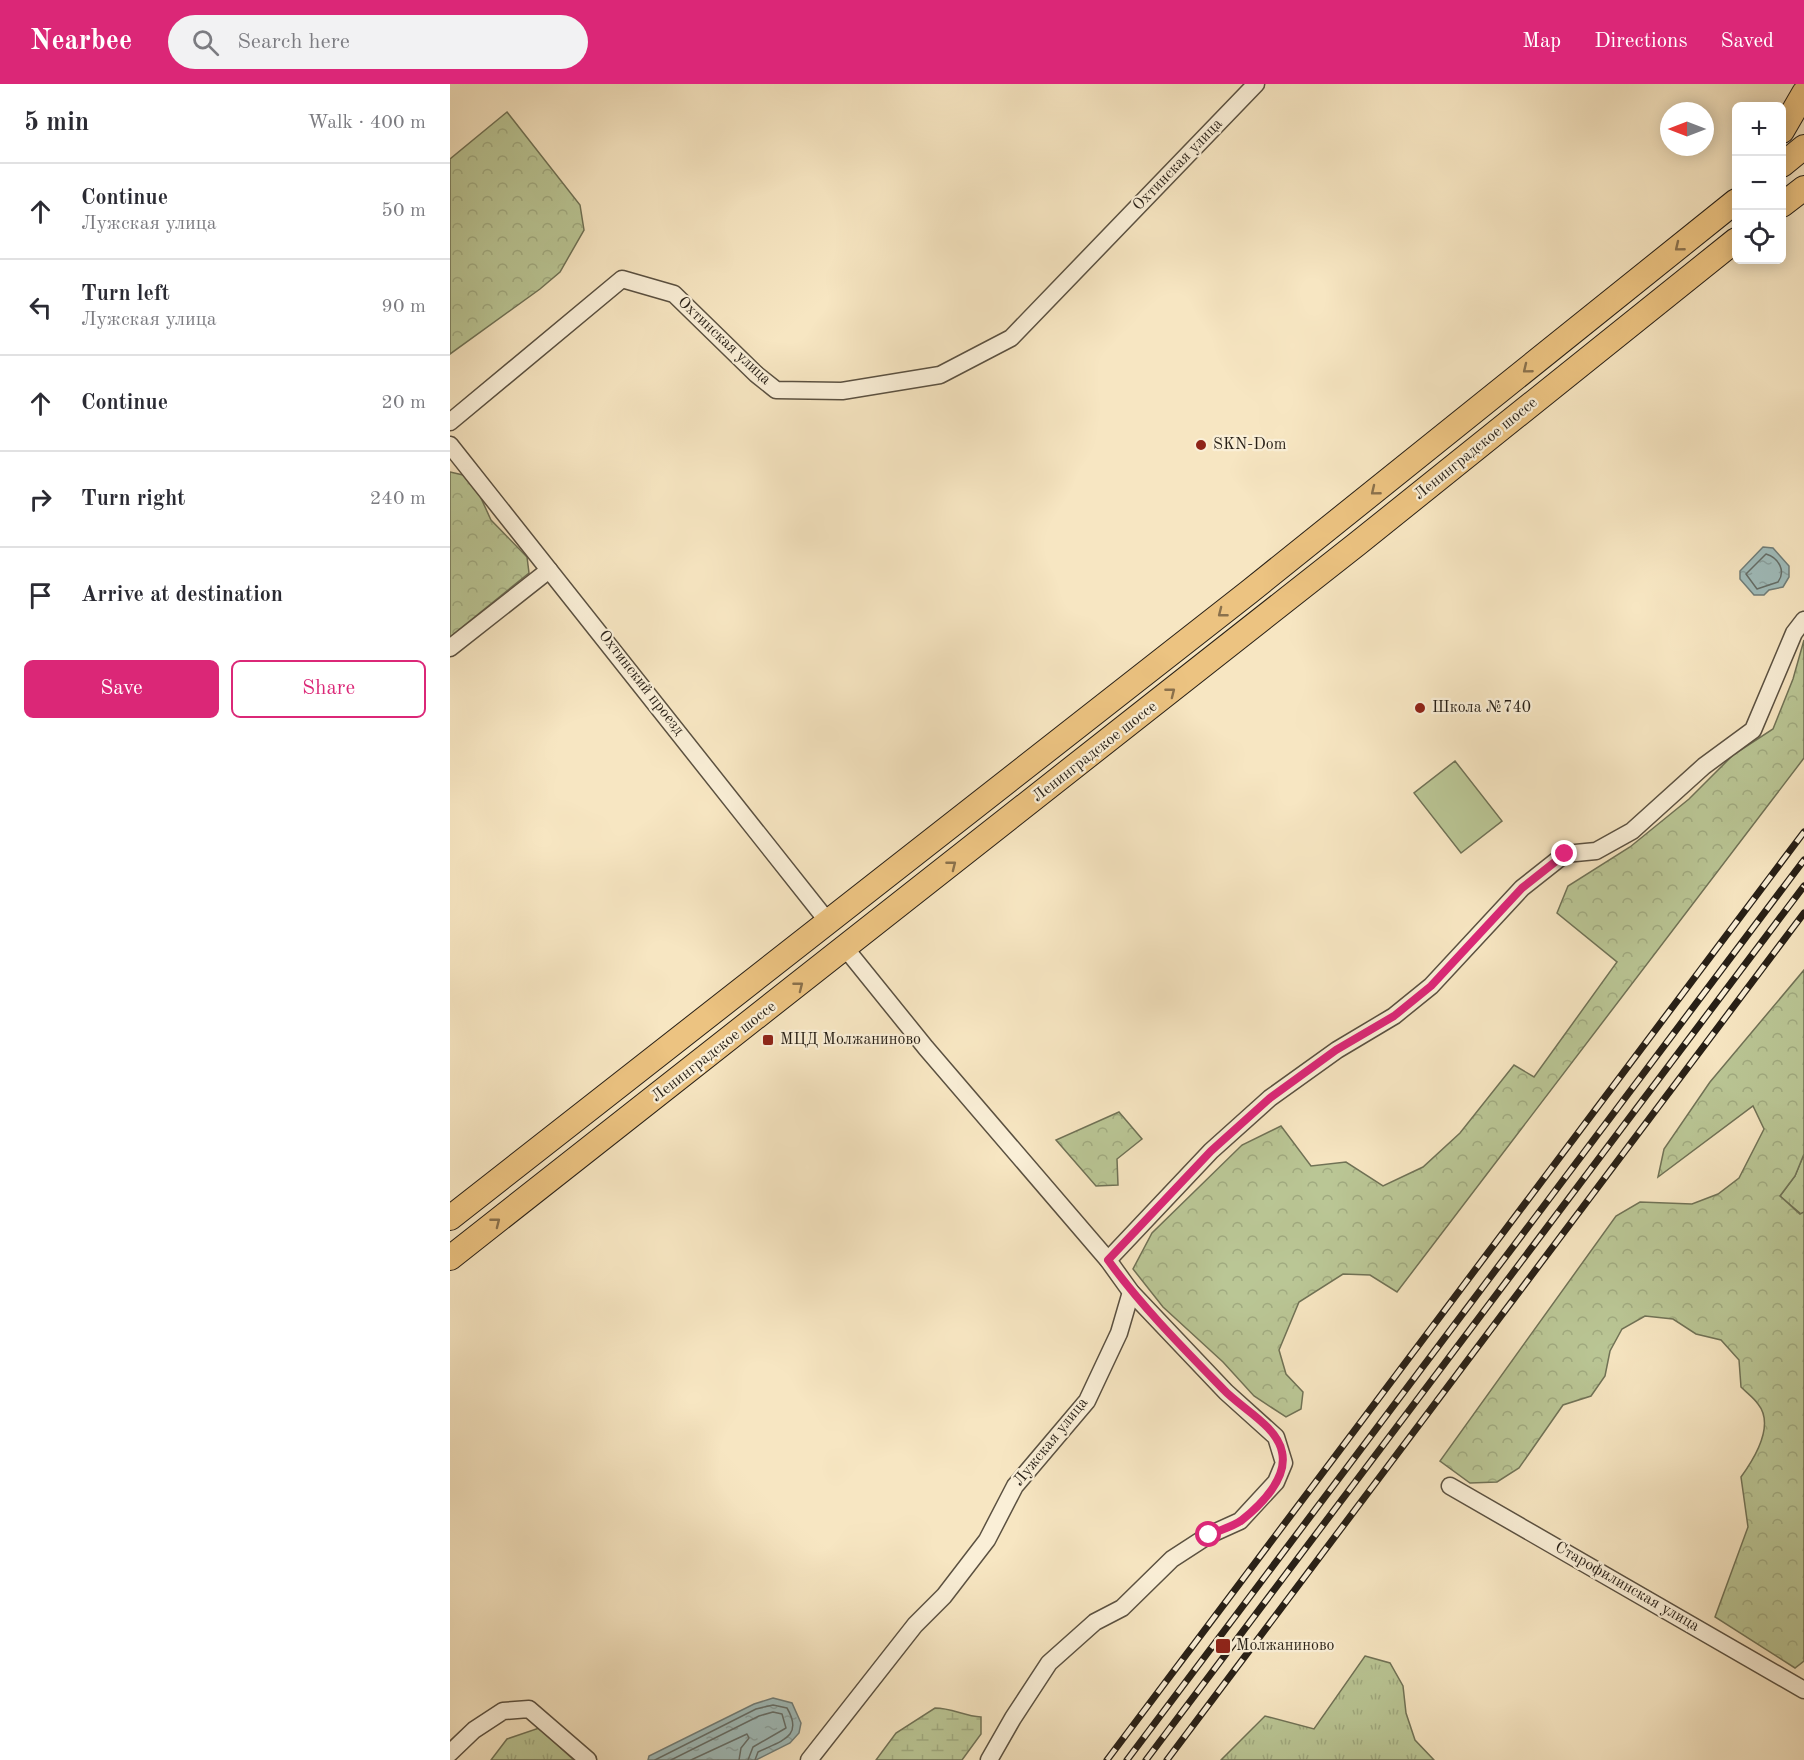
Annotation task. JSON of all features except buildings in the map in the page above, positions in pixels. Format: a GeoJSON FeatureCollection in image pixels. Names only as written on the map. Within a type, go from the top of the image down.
{"type":"FeatureCollection","features":[{"type":"Feature","properties":{"kind":"highway"},"geometry":{"type":"LineString","coordinates":[[1786,124],[1804,93]]}},
{"type":"Feature","properties":{"kind":"highway"},"geometry":{"type":"LineString","coordinates":[[1786,162],[1804,147]]}},
{"type":"Feature","properties":{"kind":"highway"},"geometry":{"type":"LineString","coordinates":[[1786,202],[1804,188]]}},
{"type":"Feature","properties":{"kind":"highway","name":"Ленинградское шоссе"},"geometry":{"type":"LineString","coordinates":[[450,1218],[1249,592],[1732,203]]}},
{"type":"Feature","properties":{"kind":"highway","name":"Ленинградское шоссе"},"geometry":{"type":"LineString","coordinates":[[450,1258],[846,949],[1732,244]]}},
{"type":"Feature","properties":{"kind":"street","name":"Охтинская улица"},"geometry":{"type":"LineString","coordinates":[[450,422],[622,279],[674,294],[756,374],[776,390],[842,391],[940,375],[1011,338],[1256,84]]}},
{"type":"Feature","properties":{"kind":"street","name":"Охтинский проезд"},"geometry":{"type":"LineString","coordinates":[[450,445],[829,923]]}},
{"type":"Feature","properties":{"kind":"street"},"geometry":{"type":"LineString","coordinates":[[450,648],[549,570]]}},
{"type":"Feature","properties":{"kind":"street"},"geometry":{"type":"LineString","coordinates":[[1108,1260],[1211,1151],[1270,1098],[1336,1050],[1394,1016],[1431,986],[1522,888],[1565,854],[1596,851],[1632,831],[1704,766],[1753,730],[1794,633],[1804,620]]}},
{"type":"Feature","properties":{"kind":"street"},"geometry":{"type":"LineString","coordinates":[[846,949],[926,1048],[1108,1260],[1131,1292],[1226,1392],[1276,1437],[1284,1463],[1276,1482],[1240,1521],[1209,1535],[1172,1559],[1122,1608],[1095,1622],[1049,1663],[1012,1718],[990,1760]]}},
{"type":"Feature","properties":{"kind":"street","name":"Лужская улица"},"geometry":{"type":"LineString","coordinates":[[808,1760],[915,1625],[944,1596],[987,1540],[1015,1486],[1087,1401],[1119,1333],[1131,1292]]}},
{"type":"Feature","properties":{"kind":"street","name":"Старофилинская улица"},"geometry":{"type":"LineString","coordinates":[[1450,1486],[1804,1689]]}},
{"type":"Feature","properties":{"kind":"street"},"geometry":{"type":"LineString","coordinates":[[450,1753],[474,1730],[503,1711],[529,1709],[588,1760]]}},
{"type":"Feature","properties":{"kind":"green space"},"geometry":{"type":"Polygon","coordinates":[[[507,112],[580,205],[584,230],[560,272],[450,354],[450,159],[507,112]]]}},
{"type":"Feature","properties":{"kind":"green space"},"geometry":{"type":"Polygon","coordinates":[[[450,472],[463,475],[480,496],[491,520],[527,557],[529,573],[450,637],[450,472]]]}},
{"type":"Feature","properties":{"kind":"green space"},"geometry":{"type":"Polygon","coordinates":[[[1804,640],[1804,758],[1397,1292],[1370,1275],[1343,1274],[1299,1302],[1279,1350],[1286,1374],[1303,1392],[1301,1409],[1286,1417],[1254,1396],[1223,1362],[1163,1307],[1133,1269],[1152,1233],[1242,1145],[1281,1126],[1311,1166],[1346,1162],[1383,1186],[1423,1167],[1460,1133],[1514,1065],[1534,1077],[1617,962],[1557,913],[1568,886],[1630,847],[1689,799],[1733,755],[1773,729],[1793,679],[1804,640]]]}},
{"type":"Feature","properties":{"kind":"green space"},"geometry":{"type":"Polygon","coordinates":[[[1455,761],[1502,821],[1461,853],[1414,793],[1455,761]]]}},
{"type":"Feature","properties":{"kind":"green space"},"geometry":{"type":"Polygon","coordinates":[[[1804,970],[1804,1154],[1795,1176],[1780,1196],[1800,1214],[1804,1212],[1804,1661],[1795,1668],[1715,1617],[1748,1527],[1741,1477],[1757,1452],[1764,1432],[1763,1412],[1741,1387],[1739,1360],[1721,1340],[1696,1334],[1673,1319],[1645,1316],[1622,1329],[1610,1351],[1605,1376],[1591,1396],[1563,1405],[1519,1468],[1497,1482],[1470,1483],[1440,1461],[1616,1216],[1640,1202],[1692,1204],[1718,1194],[1739,1178],[1764,1129],[1753,1106],[1658,1177],[1664,1149],[1710,1082],[1804,970]]]}},
{"type":"Feature","properties":{"kind":"green space"},"geometry":{"type":"Polygon","coordinates":[[[1119,1112],[1142,1139],[1117,1159],[1118,1185],[1096,1186],[1056,1140],[1119,1112]]]}},
{"type":"Feature","properties":{"kind":"green space"},"geometry":{"type":"Polygon","coordinates":[[[1804,1154],[1804,1212],[1801,1214],[1780,1196],[1795,1176],[1804,1154]]]}},
{"type":"Feature","properties":{"kind":"green space"},"geometry":{"type":"Polygon","coordinates":[[[1365,1656],[1390,1663],[1403,1686],[1406,1713],[1415,1740],[1434,1760],[1221,1760],[1265,1716],[1314,1729],[1365,1656]]]}},
{"type":"Feature","properties":{"kind":"green space"},"geometry":{"type":"Polygon","coordinates":[[[935,1708],[981,1717],[981,1734],[962,1760],[876,1760],[896,1733],[935,1708]]]}},
{"type":"Feature","properties":{"kind":"green space"},"geometry":{"type":"Polygon","coordinates":[[[539,1728],[574,1760],[491,1760],[507,1739],[539,1728]]]}},
{"type":"Feature","properties":{"kind":"water"},"geometry":{"type":"Polygon","coordinates":[[[1763,547],[1773,548],[1789,566],[1789,577],[1783,587],[1769,590],[1764,595],[1754,595],[1740,579],[1740,571],[1763,547]]]}},
{"type":"Feature","properties":{"kind":"water"},"geometry":{"type":"Polygon","coordinates":[[[773,1698],[792,1703],[801,1723],[799,1733],[790,1743],[756,1760],[648,1760],[649,1756],[754,1704],[773,1698]]]}},
{"type":"Feature","properties":{"kind":"railway"},"geometry":{"type":"LineString","coordinates":[[1107,1760],[1804,832]]}},
{"type":"Feature","properties":{"kind":"railway"},"geometry":{"type":"LineString","coordinates":[[1127,1760],[1804,860]]}},
{"type":"Feature","properties":{"kind":"railway"},"geometry":{"type":"LineString","coordinates":[[1146,1760],[1804,886]]}},
{"type":"Feature","properties":{"kind":"railway"},"geometry":{"type":"LineString","coordinates":[[1167,1760],[1804,913]]}},
{"type":"Feature","properties":{"kind":"place","name":"SKN-Dom"},"geometry":{"type":"Point","coordinates":[1201,445]}},
{"type":"Feature","properties":{"kind":"place","name":"Школа №740"},"geometry":{"type":"Point","coordinates":[1420,708]}},
{"type":"Feature","properties":{"kind":"place","name":"МЦД Молжаниново"},"geometry":{"type":"Point","coordinates":[768,1040]}},
{"type":"Feature","properties":{"kind":"place","name":"Молжаниново"},"geometry":{"type":"Point","coordinates":[1223,1646]}},
{"type":"Feature","properties":{"kind":"route"},"geometry":{"type":"LineString","coordinates":[[1209,1535],[1240,1521],[1259,1503],[1276,1482],[1284,1463],[1282,1450],[1276,1437],[1226,1392],[1131,1292],[1108,1260],[1211,1151],[1270,1098],[1336,1050],[1394,1016],[1431,986],[1522,888],[1565,854]]}}]}
